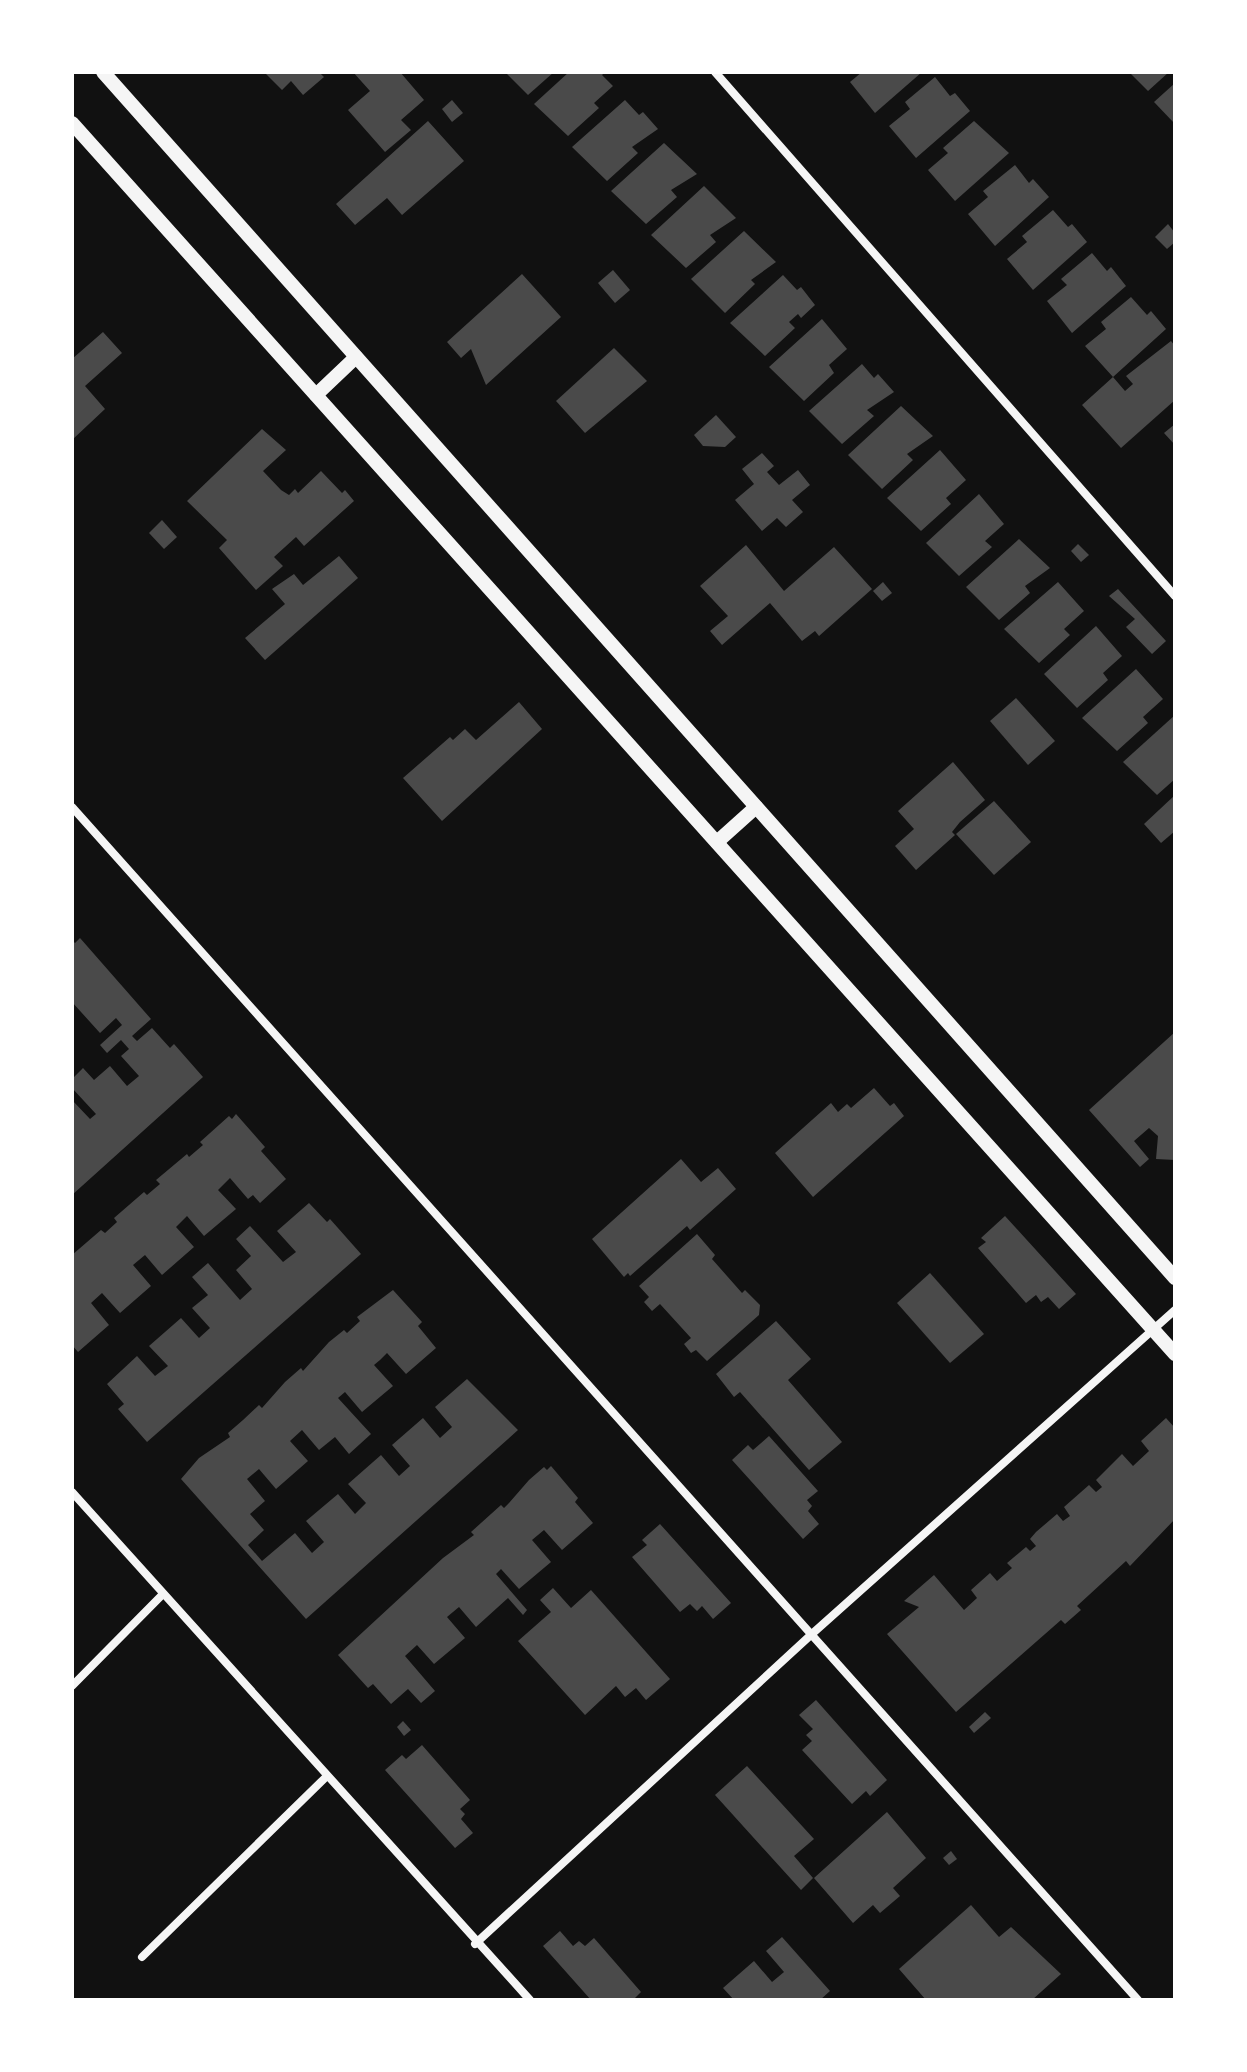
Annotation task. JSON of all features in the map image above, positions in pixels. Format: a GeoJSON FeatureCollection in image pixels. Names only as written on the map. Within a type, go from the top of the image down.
{"type":"FeatureCollection","features":[{"type":"Feature","properties":{"kind":"street"},"geometry":{"type":"LineString","coordinates":[[103,72],[1175,1278]]}},
{"type":"Feature","properties":{"kind":"street"},"geometry":{"type":"LineString","coordinates":[[715,72],[1175,596]]}},
{"type":"Feature","properties":{"kind":"street"},"geometry":{"type":"LineString","coordinates":[[72,123],[1175,1354]]}},
{"type":"Feature","properties":{"kind":"street"},"geometry":{"type":"LineString","coordinates":[[316,395],[356,357]]}},
{"type":"Feature","properties":{"kind":"street"},"geometry":{"type":"LineString","coordinates":[[72,807],[1138,2000]]}},
{"type":"Feature","properties":{"kind":"street"},"geometry":{"type":"LineString","coordinates":[[717,842],[756,807]]}},
{"type":"Feature","properties":{"kind":"street"},"geometry":{"type":"LineString","coordinates":[[475,1944],[813,1633],[1175,1310]]}},
{"type":"Feature","properties":{"kind":"street"},"geometry":{"type":"LineString","coordinates":[[72,1492],[475,1944],[529,2000]]}},
{"type":"Feature","properties":{"kind":"street"},"geometry":{"type":"LineString","coordinates":[[72,1686],[163,1594]]}},
{"type":"Feature","properties":{"kind":"street"},"geometry":{"type":"LineString","coordinates":[[142,1957],[326,1777]]}},
{"type":"Feature","properties":{"kind":"building"},"geometry":{"type":"Polygon","coordinates":[[[264,72],[319,72],[324,77],[303,95],[291,81],[282,90],[264,72]]]}},
{"type":"Feature","properties":{"kind":"building"},"geometry":{"type":"Polygon","coordinates":[[[353,72],[400,72],[424,100],[401,120],[411,130],[385,152],[348,110],[370,91],[353,72]]]}},
{"type":"Feature","properties":{"kind":"building"},"geometry":{"type":"Polygon","coordinates":[[[505,72],[554,72],[528,95],[505,72]]]}},
{"type":"Feature","properties":{"kind":"building"},"geometry":{"type":"Polygon","coordinates":[[[569,72],[605,72],[602,75],[613,86],[594,103],[599,108],[568,136],[534,104],[569,72]]]}},
{"type":"Feature","properties":{"kind":"building"},"geometry":{"type":"Polygon","coordinates":[[[862,72],[922,72],[875,113],[850,82],[862,72]]]}},
{"type":"Feature","properties":{"kind":"building"},"geometry":{"type":"Polygon","coordinates":[[[1129,72],[1169,72],[1148,91],[1129,72]]]}},
{"type":"Feature","properties":{"kind":"building"},"geometry":{"type":"Polygon","coordinates":[[[935,77],[950,96],[955,93],[970,111],[916,158],[889,126],[910,109],[905,102],[935,77]]]}},
{"type":"Feature","properties":{"kind":"building"},"geometry":{"type":"Polygon","coordinates":[[[1175,83],[1175,124],[1154,102],[1175,83]]]}},
{"type":"Feature","properties":{"kind":"building"},"geometry":{"type":"Polygon","coordinates":[[[452,100],[463,113],[452,122],[442,109],[452,100]]]}},
{"type":"Feature","properties":{"kind":"building"},"geometry":{"type":"Polygon","coordinates":[[[625,100],[639,115],[643,112],[658,129],[632,147],[638,153],[607,181],[572,147],[625,100]]]}},
{"type":"Feature","properties":{"kind":"building"},"geometry":{"type":"Polygon","coordinates":[[[428,121],[464,161],[402,215],[387,198],[355,225],[336,204],[428,121]]]}},
{"type":"Feature","properties":{"kind":"building"},"geometry":{"type":"Polygon","coordinates":[[[974,121],[1009,153],[955,201],[928,170],[948,153],[943,148],[974,121]]]}},
{"type":"Feature","properties":{"kind":"building"},"geometry":{"type":"Polygon","coordinates":[[[664,143],[697,174],[671,190],[677,197],[646,224],[611,191],[664,143]]]}},
{"type":"Feature","properties":{"kind":"building"},"geometry":{"type":"Polygon","coordinates":[[[1015,165],[1029,183],[1033,179],[1049,197],[995,246],[968,214],[988,197],[983,191],[1015,165]]]}},
{"type":"Feature","properties":{"kind":"building"},"geometry":{"type":"Polygon","coordinates":[[[704,186],[736,218],[710,235],[716,242],[686,268],[651,235],[704,186]]]}},
{"type":"Feature","properties":{"kind":"building"},"geometry":{"type":"Polygon","coordinates":[[[1053,210],[1068,227],[1072,224],[1087,242],[1033,290],[1007,259],[1027,242],[1022,236],[1053,210]]]}},
{"type":"Feature","properties":{"kind":"building"},"geometry":{"type":"Polygon","coordinates":[[[1168,224],[1175,233],[1175,242],[1167,249],[1155,237],[1168,224]]]}},
{"type":"Feature","properties":{"kind":"building"},"geometry":{"type":"Polygon","coordinates":[[[744,231],[776,262],[751,280],[755,284],[725,313],[691,279],[744,231]]]}},
{"type":"Feature","properties":{"kind":"building"},"geometry":{"type":"Polygon","coordinates":[[[1092,253],[1107,271],[1111,267],[1126,286],[1072,333],[1047,301],[1067,285],[1061,279],[1092,253]]]}},
{"type":"Feature","properties":{"kind":"building"},"geometry":{"type":"Polygon","coordinates":[[[613,270],[630,290],[615,303],[598,283],[613,270]]]}},
{"type":"Feature","properties":{"kind":"building"},"geometry":{"type":"Polygon","coordinates":[[[522,274],[561,317],[486,385],[471,349],[461,358],[447,342],[522,274]]]}},
{"type":"Feature","properties":{"kind":"building"},"geometry":{"type":"Polygon","coordinates":[[[783,275],[797,290],[801,287],[815,305],[801,318],[798,314],[789,322],[795,328],[765,356],[730,323],[783,275]]]}},
{"type":"Feature","properties":{"kind":"building"},"geometry":{"type":"Polygon","coordinates":[[[1131,297],[1147,315],[1151,311],[1166,329],[1113,377],[1085,346],[1106,329],[1101,322],[1131,297]]]}},
{"type":"Feature","properties":{"kind":"building"},"geometry":{"type":"Polygon","coordinates":[[[822,319],[847,349],[829,365],[834,373],[804,401],[769,367],[822,319]]]}},
{"type":"Feature","properties":{"kind":"building"},"geometry":{"type":"Polygon","coordinates":[[[103,332],[122,353],[85,386],[105,409],[72,440],[72,359],[103,332]]]}},
{"type":"Feature","properties":{"kind":"building"},"geometry":{"type":"Polygon","coordinates":[[[1171,341],[1175,346],[1175,400],[1121,448],[1082,405],[1113,377],[1125,391],[1133,384],[1126,376],[1171,341]]]}},
{"type":"Feature","properties":{"kind":"building"},"geometry":{"type":"Polygon","coordinates":[[[614,348],[647,381],[585,433],[556,401],[614,348]]]}},
{"type":"Feature","properties":{"kind":"building"},"geometry":{"type":"Polygon","coordinates":[[[862,364],[874,378],[878,374],[894,392],[867,410],[874,416],[842,444],[809,411],[862,364]]]}},
{"type":"Feature","properties":{"kind":"building"},"geometry":{"type":"Polygon","coordinates":[[[901,406],[933,436],[907,454],[913,460],[882,489],[848,455],[901,406]]]}},
{"type":"Feature","properties":{"kind":"building"},"geometry":{"type":"Polygon","coordinates":[[[716,415],[736,437],[725,447],[703,446],[694,435],[716,415]]]}},
{"type":"Feature","properties":{"kind":"building"},"geometry":{"type":"Polygon","coordinates":[[[1175,424],[1175,445],[1164,433],[1175,424]]]}},
{"type":"Feature","properties":{"kind":"building"},"geometry":{"type":"Polygon","coordinates":[[[262,429],[286,450],[263,471],[281,490],[289,495],[295,489],[298,493],[321,471],[354,501],[304,546],[296,537],[274,557],[283,566],[256,590],[219,548],[227,540],[187,501],[262,429]]]}},
{"type":"Feature","properties":{"kind":"building"},"geometry":{"type":"Polygon","coordinates":[[[940,450],[966,480],[946,498],[951,504],[921,531],[887,498],[940,450]]]}},
{"type":"Feature","properties":{"kind":"building"},"geometry":{"type":"Polygon","coordinates":[[[762,453],[774,466],[767,472],[779,485],[798,470],[810,485],[792,500],[803,512],[786,527],[777,518],[762,531],[735,500],[754,484],[742,469],[762,453]]]}},
{"type":"Feature","properties":{"kind":"building"},"geometry":{"type":"Polygon","coordinates":[[[979,494],[1004,524],[985,541],[992,547],[959,576],[926,543],[979,494]]]}},
{"type":"Feature","properties":{"kind":"building"},"geometry":{"type":"Polygon","coordinates":[[[162,520],[177,537],[164,549],[149,533],[162,520]]]}},
{"type":"Feature","properties":{"kind":"building"},"geometry":{"type":"Polygon","coordinates":[[[1019,539],[1050,568],[1025,586],[1030,593],[999,620],[966,587],[1019,539]]]}},
{"type":"Feature","properties":{"kind":"building"},"geometry":{"type":"Polygon","coordinates":[[[1078,544],[1089,555],[1081,562],[1071,551],[1078,544]]]}},
{"type":"Feature","properties":{"kind":"building"},"geometry":{"type":"Polygon","coordinates":[[[746,545],[784,591],[834,547],[872,589],[819,636],[815,631],[802,641],[770,603],[722,645],[710,631],[728,616],[700,586],[746,545]]]}},
{"type":"Feature","properties":{"kind":"building"},"geometry":{"type":"Polygon","coordinates":[[[339,556],[358,578],[265,660],[245,638],[285,604],[272,589],[294,574],[303,585],[339,556]]]}},
{"type":"Feature","properties":{"kind":"building"},"geometry":{"type":"Polygon","coordinates":[[[883,582],[892,593],[882,601],[873,591],[883,582]]]}},
{"type":"Feature","properties":{"kind":"building"},"geometry":{"type":"Polygon","coordinates":[[[1058,582],[1084,611],[1064,629],[1070,635],[1039,663],[1004,629],[1058,582]]]}},
{"type":"Feature","properties":{"kind":"building"},"geometry":{"type":"Polygon","coordinates":[[[1118,589],[1166,641],[1152,654],[1126,627],[1135,619],[1109,596],[1118,589]]]}},
{"type":"Feature","properties":{"kind":"building"},"geometry":{"type":"Polygon","coordinates":[[[1096,626],[1122,656],[1103,673],[1108,680],[1077,708],[1044,674],[1096,626]]]}},
{"type":"Feature","properties":{"kind":"building"},"geometry":{"type":"Polygon","coordinates":[[[1136,669],[1163,699],[1143,717],[1148,723],[1117,751],[1082,718],[1136,669]]]}},
{"type":"Feature","properties":{"kind":"building"},"geometry":{"type":"Polygon","coordinates":[[[1016,698],[1055,741],[1028,765],[990,721],[1016,698]]]}},
{"type":"Feature","properties":{"kind":"building"},"geometry":{"type":"Polygon","coordinates":[[[519,702],[542,729],[442,821],[403,778],[450,737],[453,740],[465,729],[476,740],[519,702]]]}},
{"type":"Feature","properties":{"kind":"building"},"geometry":{"type":"Polygon","coordinates":[[[1175,715],[1175,779],[1157,795],[1123,762],[1175,715]]]}},
{"type":"Feature","properties":{"kind":"building"},"geometry":{"type":"Polygon","coordinates":[[[953,762],[985,800],[960,822],[952,832],[955,835],[916,870],[895,846],[914,829],[898,811],[953,762]]]}},
{"type":"Feature","properties":{"kind":"building"},"geometry":{"type":"Polygon","coordinates":[[[1175,795],[1175,831],[1161,843],[1144,824],[1175,795]]]}},
{"type":"Feature","properties":{"kind":"building"},"geometry":{"type":"Polygon","coordinates":[[[994,801],[1031,842],[994,875],[956,834],[994,801]]]}},
{"type":"Feature","properties":{"kind":"building"},"geometry":{"type":"Polygon","coordinates":[[[80,938],[151,1019],[132,1036],[137,1041],[152,1028],[170,1048],[174,1044],[203,1077],[72,1195],[72,1100],[90,1119],[96,1114],[72,1088],[72,1079],[83,1068],[94,1080],[110,1066],[127,1086],[139,1076],[121,1056],[129,1049],[121,1040],[107,1053],[100,1045],[122,1025],[116,1018],[100,1033],[72,1002],[72,940],[75,943],[80,938]]]}},
{"type":"Feature","properties":{"kind":"building"},"geometry":{"type":"Polygon","coordinates":[[[1175,1032],[1175,1160],[1156,1159],[1158,1136],[1149,1128],[1134,1141],[1149,1159],[1140,1167],[1089,1110],[1175,1032]]]}},
{"type":"Feature","properties":{"kind":"building"},"geometry":{"type":"Polygon","coordinates":[[[874,1088],[890,1106],[894,1103],[904,1116],[813,1197],[775,1153],[831,1103],[838,1112],[847,1104],[851,1108],[874,1088]]]}},
{"type":"Feature","properties":{"kind":"building"},"geometry":{"type":"Polygon","coordinates":[[[236,1114],[265,1147],[261,1151],[286,1179],[260,1203],[253,1195],[248,1199],[230,1178],[218,1190],[236,1209],[204,1236],[187,1216],[176,1227],[194,1247],[162,1275],[145,1255],[133,1265],[151,1286],[120,1313],[102,1293],[91,1303],[109,1325],[78,1352],[72,1345],[72,1255],[101,1230],[105,1233],[117,1222],[114,1218],[144,1192],[147,1195],[160,1184],[156,1180],[187,1154],[189,1157],[203,1145],[200,1142],[229,1116],[232,1119],[236,1114]]]}},
{"type":"Feature","properties":{"kind":"building"},"geometry":{"type":"Polygon","coordinates":[[[681,1159],[701,1182],[718,1168],[736,1189],[690,1230],[687,1226],[630,1276],[628,1273],[624,1277],[592,1239],[681,1159]]]}},
{"type":"Feature","properties":{"kind":"building"},"geometry":{"type":"Polygon","coordinates":[[[309,1203],[327,1222],[330,1219],[361,1254],[147,1442],[118,1409],[124,1404],[107,1384],[137,1356],[155,1376],[168,1366],[149,1346],[181,1318],[199,1338],[210,1328],[192,1308],[208,1295],[192,1277],[208,1263],[240,1300],[252,1289],[236,1270],[251,1256],[236,1239],[250,1226],[283,1262],[296,1252],[277,1231],[309,1203]]]}},
{"type":"Feature","properties":{"kind":"building"},"geometry":{"type":"Polygon","coordinates":[[[1005,1216],[1076,1294],[1059,1309],[1048,1297],[1041,1302],[1036,1295],[1026,1303],[978,1248],[986,1242],[981,1238],[1005,1216]]]}},
{"type":"Feature","properties":{"kind":"building"},"geometry":{"type":"Polygon","coordinates":[[[697,1234],[715,1255],[712,1259],[742,1293],[745,1290],[760,1305],[759,1315],[707,1361],[696,1350],[691,1353],[684,1344],[691,1338],[660,1304],[652,1311],[644,1302],[649,1297],[639,1286],[697,1234]]]}},
{"type":"Feature","properties":{"kind":"building"},"geometry":{"type":"Polygon","coordinates":[[[930,1273],[984,1334],[950,1363],[897,1303],[930,1273]]]}},
{"type":"Feature","properties":{"kind":"building"},"geometry":{"type":"Polygon","coordinates":[[[393,1290],[422,1322],[418,1326],[436,1348],[406,1374],[387,1353],[374,1365],[393,1386],[362,1412],[345,1392],[338,1398],[371,1434],[349,1454],[335,1437],[319,1450],[302,1430],[290,1441],[308,1461],[276,1489],[259,1469],[247,1479],[265,1501],[250,1514],[264,1530],[248,1545],[262,1561],[295,1533],[312,1553],[324,1542],[306,1521],[338,1494],[355,1514],[366,1503],[348,1484],[381,1455],[399,1476],[410,1466],[392,1445],[423,1418],[440,1438],[452,1427],[435,1407],[467,1379],[518,1430],[306,1619],[181,1479],[199,1458],[230,1437],[228,1433],[259,1405],[262,1408],[301,1368],[303,1371],[329,1342],[344,1330],[347,1333],[360,1321],[357,1317],[393,1290]]]}},
{"type":"Feature","properties":{"kind":"building"},"geometry":{"type":"Polygon","coordinates":[[[776,1321],[811,1359],[788,1380],[842,1442],[809,1470],[740,1392],[734,1397],[716,1374],[776,1321]]]}},
{"type":"Feature","properties":{"kind":"building"},"geometry":{"type":"Polygon","coordinates":[[[1166,1418],[1175,1428],[1175,1519],[1130,1566],[1126,1561],[1077,1606],[1081,1610],[1065,1624],[1061,1620],[956,1712],[887,1634],[919,1607],[904,1601],[934,1575],[964,1610],[977,1598],[971,1590],[990,1573],[997,1581],[1012,1568],[1007,1563],[1026,1547],[1030,1551],[1036,1546],[1030,1539],[1036,1532],[1057,1514],[1063,1521],[1070,1516],[1064,1507],[1089,1485],[1096,1492],[1102,1487],[1096,1480],[1122,1454],[1133,1466],[1149,1451],[1141,1441],[1166,1418]]]}},
{"type":"Feature","properties":{"kind":"building"},"geometry":{"type":"Polygon","coordinates":[[[769,1436],[818,1491],[807,1500],[812,1506],[808,1511],[819,1524],[803,1539],[732,1460],[748,1445],[753,1450],[769,1436]]]}},
{"type":"Feature","properties":{"kind":"building"},"geometry":{"type":"Polygon","coordinates":[[[551,1466],[578,1498],[575,1502],[593,1523],[562,1550],[544,1530],[532,1540],[551,1562],[519,1589],[501,1569],[496,1574],[527,1610],[523,1615],[508,1598],[476,1627],[459,1607],[447,1617],[465,1638],[434,1664],[417,1645],[405,1656],[435,1691],[421,1703],[408,1689],[391,1704],[373,1684],[368,1688],[338,1655],[443,1558],[474,1535],[471,1532],[501,1505],[504,1508],[529,1480],[544,1467],[547,1470],[551,1466]]]}},
{"type":"Feature","properties":{"kind":"building"},"geometry":{"type":"Polygon","coordinates":[[[660,1524],[731,1603],[713,1619],[702,1606],[697,1611],[690,1604],[680,1612],[632,1557],[647,1545],[642,1540],[660,1524]]]}},
{"type":"Feature","properties":{"kind":"building"},"geometry":{"type":"Polygon","coordinates":[[[553,1588],[571,1608],[591,1590],[670,1679],[646,1700],[636,1688],[625,1697],[616,1686],[585,1715],[518,1641],[551,1612],[540,1600],[553,1588]]]}},
{"type":"Feature","properties":{"kind":"building"},"geometry":{"type":"Polygon","coordinates":[[[816,1700],[887,1780],[870,1796],[866,1791],[852,1804],[802,1750],[812,1741],[806,1735],[813,1729],[799,1715],[816,1700]]]}},
{"type":"Feature","properties":{"kind":"building"},"geometry":{"type":"Polygon","coordinates":[[[985,1712],[991,1718],[974,1733],[969,1727],[985,1712]]]}},
{"type":"Feature","properties":{"kind":"building"},"geometry":{"type":"Polygon","coordinates":[[[403,1721],[411,1730],[404,1736],[397,1727],[403,1721]]]}},
{"type":"Feature","properties":{"kind":"building"},"geometry":{"type":"Polygon","coordinates":[[[422,1745],[470,1800],[460,1809],[465,1814],[461,1819],[473,1833],[455,1848],[385,1770],[402,1755],[406,1759],[422,1745]]]}},
{"type":"Feature","properties":{"kind":"building"},"geometry":{"type":"Polygon","coordinates":[[[747,1766],[814,1839],[794,1856],[813,1878],[801,1890],[715,1795],[747,1766]]]}},
{"type":"Feature","properties":{"kind":"building"},"geometry":{"type":"Polygon","coordinates":[[[887,1812],[926,1858],[893,1888],[900,1896],[880,1913],[873,1905],[853,1923],[814,1878],[887,1812]]]}},
{"type":"Feature","properties":{"kind":"building"},"geometry":{"type":"Polygon","coordinates":[[[951,1851],[957,1859],[949,1865],[943,1858],[951,1851]]]}},
{"type":"Feature","properties":{"kind":"building"},"geometry":{"type":"Polygon","coordinates":[[[971,1905],[999,1937],[1011,1927],[1061,1974],[1032,2000],[926,2000],[899,1969],[971,1905]]]}},
{"type":"Feature","properties":{"kind":"building"},"geometry":{"type":"Polygon","coordinates":[[[560,1931],[573,1946],[579,1941],[585,1946],[594,1938],[641,1992],[633,2000],[591,2000],[543,1946],[560,1931]]]}},
{"type":"Feature","properties":{"kind":"building"},"geometry":{"type":"Polygon","coordinates":[[[782,1937],[830,1991],[820,2000],[734,2000],[723,1988],[754,1961],[772,1982],[784,1972],[766,1951],[782,1937]]]}}]}
